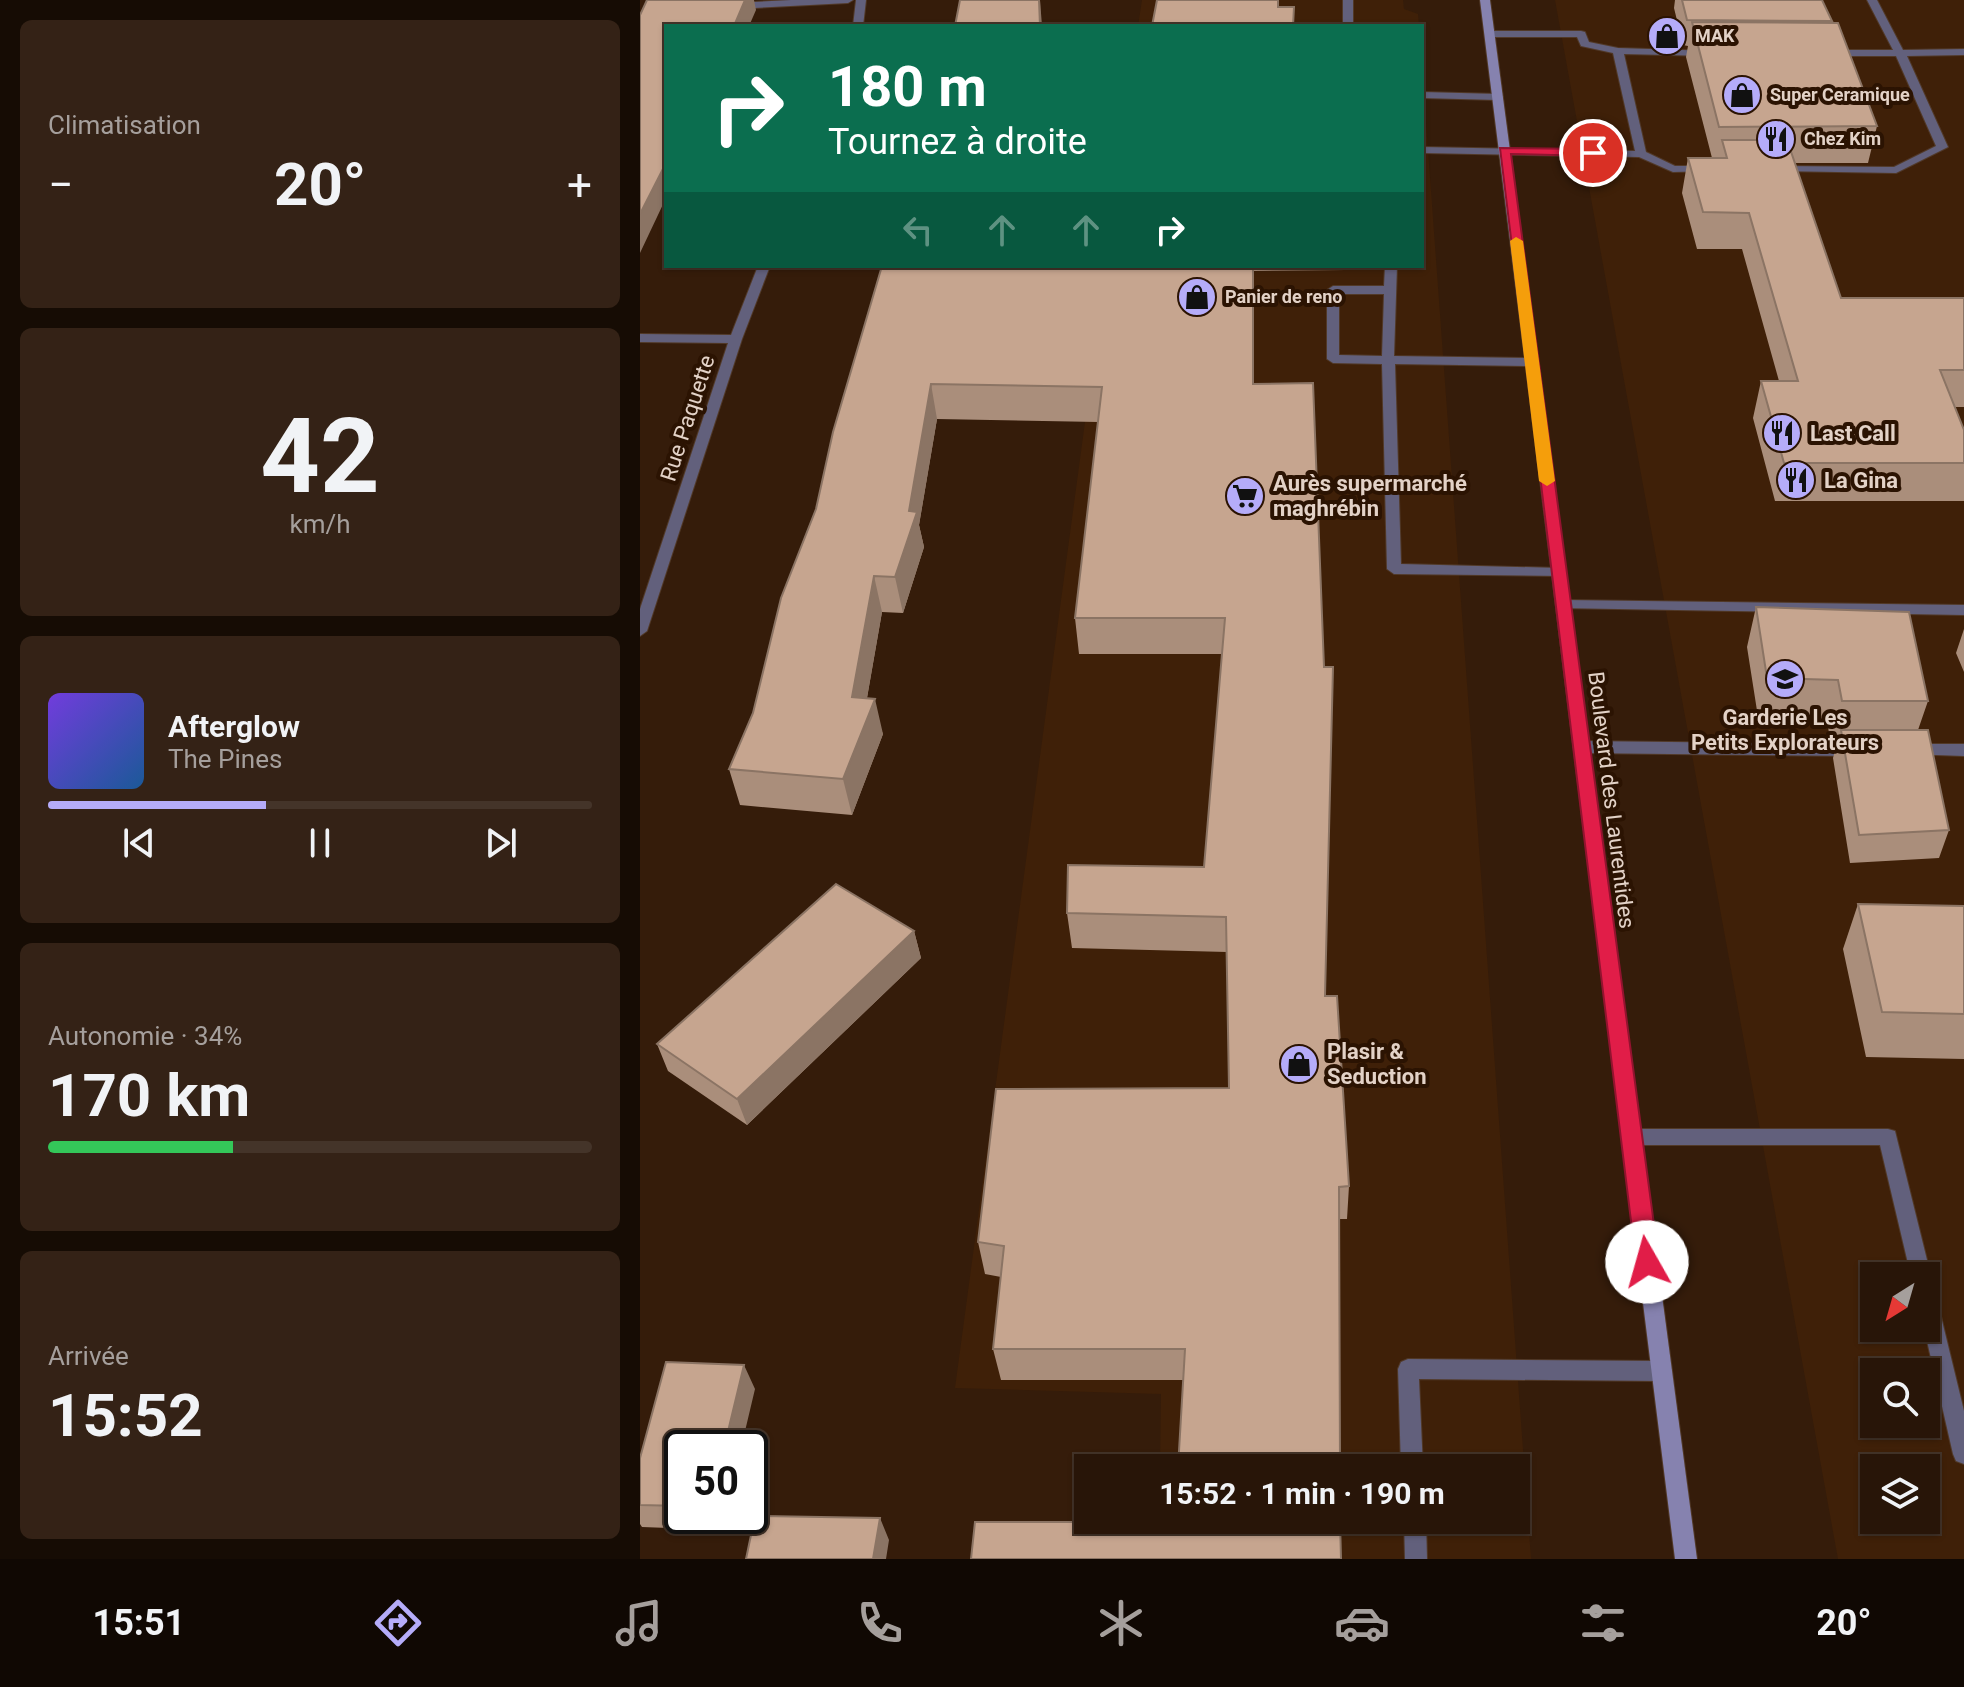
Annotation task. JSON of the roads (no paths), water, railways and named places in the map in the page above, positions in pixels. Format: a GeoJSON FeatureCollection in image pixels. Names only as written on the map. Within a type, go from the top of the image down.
{"type":"FeatureCollection","features":[{"type":"Feature","properties":{"kind":"main road","name":"Boulevard des Laurentides"},"geometry":{"type":"LineString","coordinates":[[1485,0],[1686,1559]]}},
{"type":"Feature","properties":{"kind":"street"},"geometry":{"type":"LineString","coordinates":[[714,7],[848,0]]}},
{"type":"Feature","properties":{"kind":"street"},"geometry":{"type":"LineString","coordinates":[[858,24],[861,0]]}},
{"type":"Feature","properties":{"kind":"street"},"geometry":{"type":"LineString","coordinates":[[1348,0],[1348,24]]}},
{"type":"Feature","properties":{"kind":"street"},"geometry":{"type":"LineString","coordinates":[[1768,169],[1896,170],[1942,147],[1900,53],[1872,0]]}},
{"type":"Feature","properties":{"kind":"street"},"geometry":{"type":"LineString","coordinates":[[1490,34],[1581,34],[1585,44],[1618,51],[1729,53]]}},
{"type":"Feature","properties":{"kind":"street"},"geometry":{"type":"LineString","coordinates":[[1618,51],[1641,154]]}},
{"type":"Feature","properties":{"kind":"street"},"geometry":{"type":"LineString","coordinates":[[1809,53],[1964,52]]}},
{"type":"Feature","properties":{"kind":"street"},"geometry":{"type":"LineString","coordinates":[[1424,95],[1498,97]]}},
{"type":"Feature","properties":{"kind":"street"},"geometry":{"type":"LineString","coordinates":[[1424,150],[1641,154],[1673,169],[1721,169]]}},
{"type":"Feature","properties":{"kind":"street","name":"Rue Paquette"},"geometry":{"type":"LineString","coordinates":[[640,631],[736,339],[763,268]]}},
{"type":"Feature","properties":{"kind":"street"},"geometry":{"type":"LineString","coordinates":[[1391,268],[1388,359],[1394,569],[1559,573]]}},
{"type":"Feature","properties":{"kind":"street"},"geometry":{"type":"LineString","coordinates":[[1392,290],[1333,290],[1333,359],[1532,362]]}},
{"type":"Feature","properties":{"kind":"street"},"geometry":{"type":"LineString","coordinates":[[640,338],[736,339]]}},
{"type":"Feature","properties":{"kind":"street"},"geometry":{"type":"LineString","coordinates":[[1563,605],[1964,610]]}},
{"type":"Feature","properties":{"kind":"street"},"geometry":{"type":"LineString","coordinates":[[1581,747],[1868,750]]}},
{"type":"Feature","properties":{"kind":"street"},"geometry":{"type":"LineString","coordinates":[[1899,750],[1964,750]]}},
{"type":"Feature","properties":{"kind":"street"},"geometry":{"type":"LineString","coordinates":[[1631,1137],[1888,1137],[1918,1262]]}},
{"type":"Feature","properties":{"kind":"street"},"geometry":{"type":"LineString","coordinates":[[1937,1342],[1964,1454]]}},
{"type":"Feature","properties":{"kind":"street"},"geometry":{"type":"LineString","coordinates":[[1411,1454],[1408,1369],[1662,1371]]}},
{"type":"Feature","properties":{"kind":"street"},"geometry":{"type":"LineString","coordinates":[[1415,1534],[1416,1559]]}},
{"type":"Feature","properties":{"kind":"place","name":"MAK"},"geometry":{"type":"Point","coordinates":[1667,36]}},
{"type":"Feature","properties":{"kind":"place","name":"Super Ceramique"},"geometry":{"type":"Point","coordinates":[1742,95]}},
{"type":"Feature","properties":{"kind":"place","name":"Chez Kim"},"geometry":{"type":"Point","coordinates":[1776,139]}},
{"type":"Feature","properties":{"kind":"place","name":"Panier de reno"},"geometry":{"type":"Point","coordinates":[1197,297]}},
{"type":"Feature","properties":{"kind":"place","name":"Last Call"},"geometry":{"type":"Point","coordinates":[1782,433]}},
{"type":"Feature","properties":{"kind":"place","name":"La Gina"},"geometry":{"type":"Point","coordinates":[1796,480]}},
{"type":"Feature","properties":{"kind":"place","name":"Aurès supermarché maghrébin"},"geometry":{"type":"Point","coordinates":[1245,496]}},
{"type":"Feature","properties":{"kind":"place","name":"Garderie Les Petits Explorateurs"},"geometry":{"type":"Point","coordinates":[1785,679]}},
{"type":"Feature","properties":{"kind":"place","name":"Plasir & Seduction"},"geometry":{"type":"Point","coordinates":[1299,1064]}}]}
